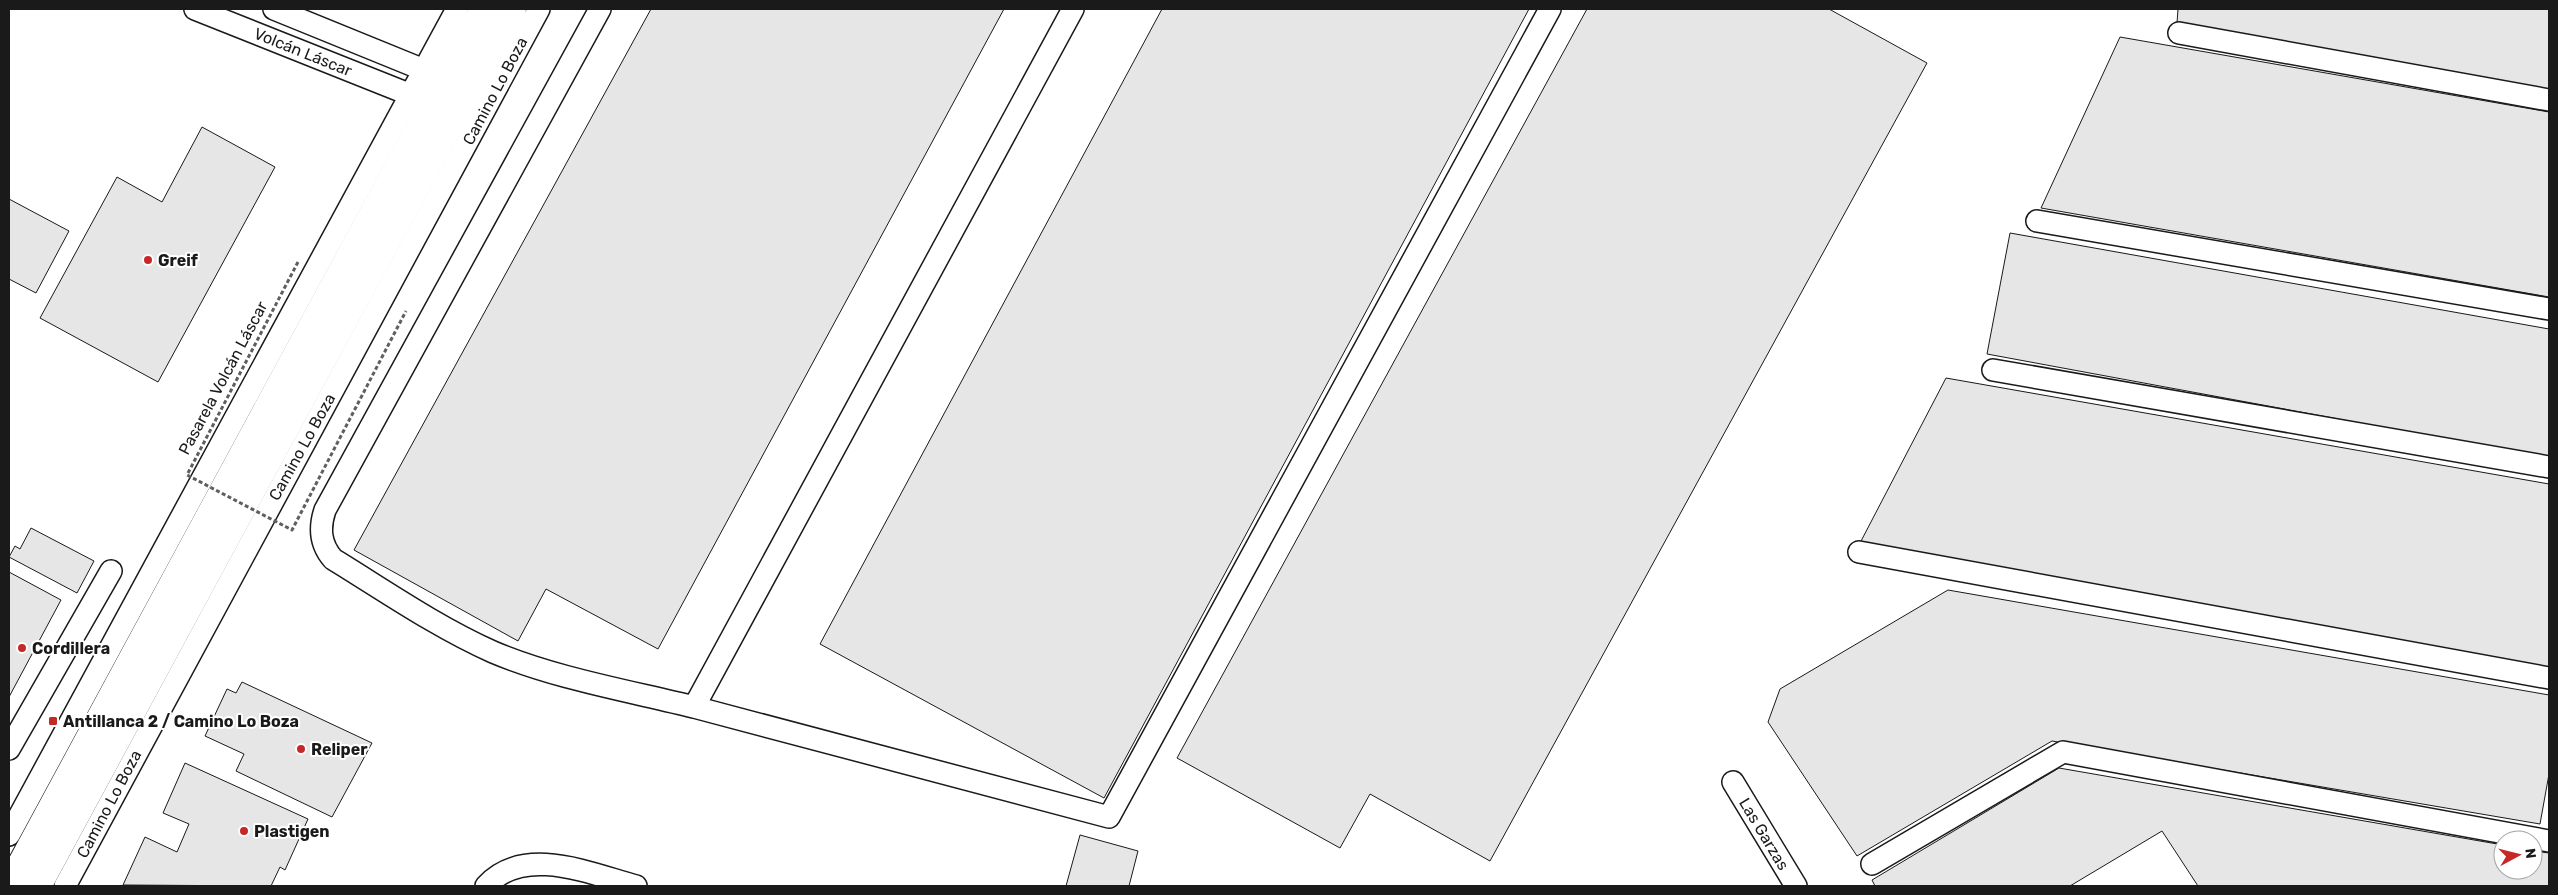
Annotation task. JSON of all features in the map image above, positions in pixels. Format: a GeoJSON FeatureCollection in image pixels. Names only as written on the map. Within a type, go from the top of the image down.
{"type":"FeatureCollection","features":[{"type":"Feature","properties":{"kind":"highway"},"geometry":{"type":"LineString","coordinates":[[10,886],[484,9]]}},
{"type":"Feature","properties":{"kind":"highway"},"geometry":{"type":"LineString","coordinates":[[37,886],[512,9]]}},
{"type":"Feature","properties":{"kind":"street","name":"Volcán Láscar"},"geometry":{"type":"LineString","coordinates":[[195,9],[410,95]]}},
{"type":"Feature","properties":{"kind":"street","name":"Volcán Láscar"},"geometry":{"type":"LineString","coordinates":[[274,9],[424,70]]}},
{"type":"Feature","properties":{"kind":"street"},"geometry":{"type":"LineString","coordinates":[[9,835],[457,9]]}},
{"type":"Feature","properties":{"kind":"street","name":"Camino Lo Boza"},"geometry":{"type":"LineString","coordinates":[[65,886],[539,9]]}},
{"type":"Feature","properties":{"kind":"street"},"geometry":{"type":"LineString","coordinates":[[600,9],[325,510],[321,525],[322,540],[332,559],[449,630],[494,652],[539,668],[694,707],[1109,818],[1550,9]]}},
{"type":"Feature","properties":{"kind":"street"},"geometry":{"type":"LineString","coordinates":[[694,707],[1073,9]]}},
{"type":"Feature","properties":{"kind":"street"},"geometry":{"type":"LineString","coordinates":[[2179,33],[2549,100]]}},
{"type":"Feature","properties":{"kind":"street"},"geometry":{"type":"LineString","coordinates":[[2037,221],[2549,309]]}},
{"type":"Feature","properties":{"kind":"street"},"geometry":{"type":"LineString","coordinates":[[1993,370],[2549,467]]}},
{"type":"Feature","properties":{"kind":"street"},"geometry":{"type":"LineString","coordinates":[[1859,552],[2549,678]]}},
{"type":"Feature","properties":{"kind":"street"},"geometry":{"type":"LineString","coordinates":[[9,749],[111,571]]}},
{"type":"Feature","properties":{"kind":"street"},"geometry":{"type":"LineString","coordinates":[[1872,864],[2063,752],[2549,841]]}},
{"type":"Feature","properties":{"kind":"street","name":"Las Garzas"},"geometry":{"type":"LineString","coordinates":[[1733,782],[1796,886]]}},
{"type":"Feature","properties":{"kind":"street"},"geometry":{"type":"LineString","coordinates":[[486,886],[508,870],[525,866],[543,865],[565,867],[636,886]]}},
{"type":"Feature","properties":{"kind":"path","name":"Pasarela Volcán Láscar"},"geometry":{"type":"LineString","coordinates":[[298,262],[187,475],[292,530],[406,311]]}},
{"type":"Feature","properties":{"kind":"building"},"geometry":{"type":"Polygon","coordinates":[[[651,9],[1004,9],[658,649],[546,589],[518,641],[354,550],[651,9]]]}},
{"type":"Feature","properties":{"kind":"building"},"geometry":{"type":"Polygon","coordinates":[[[1162,9],[1529,9],[1104,798],[820,644],[1162,9]]]}},
{"type":"Feature","properties":{"kind":"building"},"geometry":{"type":"Polygon","coordinates":[[[1587,9],[1829,9],[1927,63],[1490,861],[1370,794],[1340,848],[1177,758],[1587,9]]]}},
{"type":"Feature","properties":{"kind":"building"},"geometry":{"type":"Polygon","coordinates":[[[2178,9],[2549,9],[2549,92],[2177,23],[2178,9]]]}},
{"type":"Feature","properties":{"kind":"building"},"geometry":{"type":"Polygon","coordinates":[[[2120,37],[2549,112],[2549,297],[2041,208],[2120,37]]]}},
{"type":"Feature","properties":{"kind":"building","name":"Greif"},"geometry":{"type":"Polygon","coordinates":[[[202,127],[275,167],[158,382],[40,318],[117,177],[162,202],[202,127]]]}},
{"type":"Feature","properties":{"kind":"building"},"geometry":{"type":"Polygon","coordinates":[[[9,199],[69,231],[36,293],[9,279],[9,199]]]}},
{"type":"Feature","properties":{"kind":"building"},"geometry":{"type":"Polygon","coordinates":[[[2010,233],[2549,329],[2549,458],[1987,354],[2010,233]]]}},
{"type":"Feature","properties":{"kind":"building"},"geometry":{"type":"Polygon","coordinates":[[[1946,378],[2549,484],[2549,668],[1860,543],[1946,378]]]}},
{"type":"Feature","properties":{"kind":"building"},"geometry":{"type":"Polygon","coordinates":[[[31,528],[94,561],[77,593],[9,557],[15,546],[20,549],[31,528]]]}},
{"type":"Feature","properties":{"kind":"building","name":"Cordillera"},"geometry":{"type":"Polygon","coordinates":[[[9,572],[61,600],[9,697],[9,572]]]}},
{"type":"Feature","properties":{"kind":"building"},"geometry":{"type":"Polygon","coordinates":[[[1948,590],[2549,695],[2549,774],[2540,824],[2052,741],[1857,856],[1768,722],[1780,689],[1948,590]]]}},
{"type":"Feature","properties":{"kind":"building","name":"Reliper"},"geometry":{"type":"Polygon","coordinates":[[[242,682],[372,743],[332,817],[236,771],[244,754],[205,736],[227,689],[236,693],[242,682]]]}},
{"type":"Feature","properties":{"kind":"building","name":"Plastigen"},"geometry":{"type":"Polygon","coordinates":[[[185,763],[308,819],[285,870],[280,867],[271,886],[123,885],[145,837],[177,852],[189,824],[163,813],[185,763]]]}},
{"type":"Feature","properties":{"kind":"building"},"geometry":{"type":"Polygon","coordinates":[[[2059,768],[2493,843],[2493,880],[2543,880],[2543,852],[2549,853],[2549,886],[2198,886],[2162,831],[2070,886],[1875,886],[1872,880],[2059,768]]]}},
{"type":"Feature","properties":{"kind":"building"},"geometry":{"type":"Polygon","coordinates":[[[1080,835],[1138,851],[1129,886],[1066,886],[1080,835]]]}},
{"type":"Feature","properties":{"kind":"place","name":"Greif"},"geometry":{"type":"Point","coordinates":[148,260]}},
{"type":"Feature","properties":{"kind":"place","name":"Cordillera"},"geometry":{"type":"Point","coordinates":[22,648]}},
{"type":"Feature","properties":{"kind":"place","name":"Antillanca 2 / Camino Lo Boza"},"geometry":{"type":"Point","coordinates":[53,721]}},
{"type":"Feature","properties":{"kind":"place","name":"Reliper"},"geometry":{"type":"Point","coordinates":[301,749]}},
{"type":"Feature","properties":{"kind":"place","name":"Plastigen"},"geometry":{"type":"Point","coordinates":[244,831]}}]}
